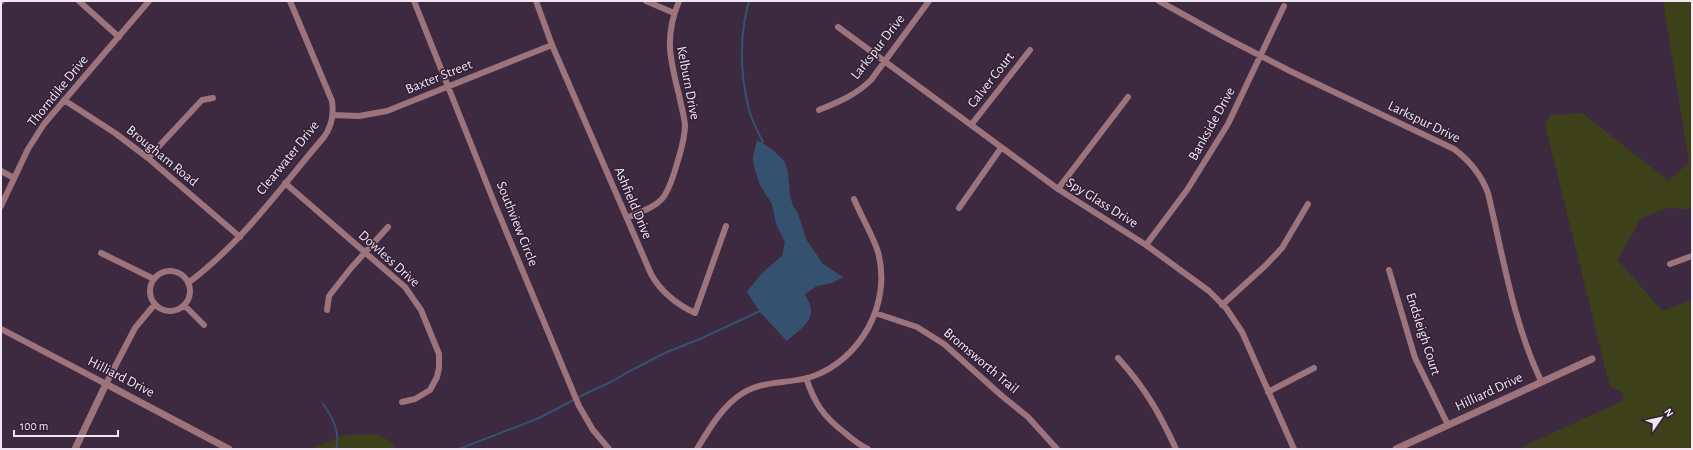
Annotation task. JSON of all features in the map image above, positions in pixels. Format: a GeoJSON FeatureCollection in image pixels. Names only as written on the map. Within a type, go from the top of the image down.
{"type":"FeatureCollection","features":[{"type":"Feature","properties":{"kind":"street"},"geometry":{"type":"LineString","coordinates":[[79,1],[119,37]]}},
{"type":"Feature","properties":{"kind":"street","name":"Thorndike Drive"},"geometry":{"type":"LineString","coordinates":[[1,206],[33,140],[64,100],[150,1]]}},
{"type":"Feature","properties":{"kind":"street","name":"Clearwater Drive"},"geometry":{"type":"LineString","coordinates":[[188,283],[211,266],[240,237],[328,132],[333,115],[332,101],[290,1]]}},
{"type":"Feature","properties":{"kind":"street","name":"Southview Circle"},"geometry":{"type":"LineString","coordinates":[[414,1],[579,406],[593,430],[609,449]]}},
{"type":"Feature","properties":{"kind":"street","name":"Ashfield Drive"},"geometry":{"type":"LineString","coordinates":[[536,1],[552,45],[651,274],[658,286],[675,302],[695,313],[726,226]]}},
{"type":"Feature","properties":{"kind":"street"},"geometry":{"type":"LineString","coordinates":[[646,1],[674,13]]}},
{"type":"Feature","properties":{"kind":"street","name":"Kelburn Drive"},"geometry":{"type":"LineString","coordinates":[[627,218],[647,210],[662,199],[670,187],[683,143],[685,134],[684,115],[669,51],[670,30],[674,13],[679,1]]}},
{"type":"Feature","properties":{"kind":"street","name":"Larkspur Drive"},"geometry":{"type":"LineString","coordinates":[[818,110],[849,97],[861,90],[871,80],[929,1]]}},
{"type":"Feature","properties":{"kind":"street","name":"Larkspur Drive"},"geometry":{"type":"LineString","coordinates":[[1159,1],[1260,56],[1454,149],[1469,161],[1480,176],[1488,193],[1518,318],[1530,356],[1541,381]]}},
{"type":"Feature","properties":{"kind":"street","name":"Bankside Drive"},"geometry":{"type":"LineString","coordinates":[[1146,245],[1188,190],[1216,145],[1228,124],[1284,6]]}},
{"type":"Feature","properties":{"kind":"street","name":"Spy Glass Drive"},"geometry":{"type":"LineString","coordinates":[[838,27],[1058,190],[1146,245],[1209,292],[1222,305],[1242,332],[1294,449]]}},
{"type":"Feature","properties":{"kind":"street","name":"Baxter Street"},"geometry":{"type":"LineString","coordinates":[[333,115],[359,116],[387,111],[552,45]]}},
{"type":"Feature","properties":{"kind":"street","name":"Calver Court"},"geometry":{"type":"LineString","coordinates":[[971,125],[1030,50]]}},
{"type":"Feature","properties":{"kind":"street"},"geometry":{"type":"LineString","coordinates":[[1058,190],[1128,97]]}},
{"type":"Feature","properties":{"kind":"street"},"geometry":{"type":"LineString","coordinates":[[148,158],[202,100],[213,98]]}},
{"type":"Feature","properties":{"kind":"street","name":"Brougham Road"},"geometry":{"type":"LineString","coordinates":[[64,100],[115,133],[148,158],[240,237]]}},
{"type":"Feature","properties":{"kind":"street"},"geometry":{"type":"LineString","coordinates":[[959,208],[1001,148]]}},
{"type":"Feature","properties":{"kind":"street"},"geometry":{"type":"LineString","coordinates":[[1,171],[14,178]]}},
{"type":"Feature","properties":{"kind":"street","name":"Dowless Drive"},"geometry":{"type":"LineString","coordinates":[[285,183],[405,287],[421,310],[439,354],[438,373],[430,390],[415,399],[402,402]]}},
{"type":"Feature","properties":{"kind":"street"},"geometry":{"type":"LineString","coordinates":[[697,449],[723,410],[745,392],[763,385],[806,378],[826,370],[849,353],[862,339],[875,313],[880,288],[880,265],[872,238],[854,200]]}},
{"type":"Feature","properties":{"kind":"street"},"geometry":{"type":"LineString","coordinates":[[1222,305],[1274,257],[1288,238],[1308,204]]}},
{"type":"Feature","properties":{"kind":"street"},"geometry":{"type":"LineString","coordinates":[[327,310],[328,296],[388,227]]}},
{"type":"Feature","properties":{"kind":"street"},"geometry":{"type":"LineString","coordinates":[[101,253],[154,279]]}},
{"type":"Feature","properties":{"kind":"street"},"geometry":{"type":"LineString","coordinates":[[1670,264],[1692,256]]}},
{"type":"Feature","properties":{"kind":"street","name":"Endsleigh Court"},"geometry":{"type":"LineString","coordinates":[[1389,270],[1415,358],[1448,425]]}},
{"type":"Feature","properties":{"kind":"street"},"geometry":{"type":"LineString","coordinates":[[172,271],[179,273],[188,283],[190,294],[184,305],[177,310],[167,311],[155,304],[150,292],[154,279],[159,274],[172,271]]}},
{"type":"Feature","properties":{"kind":"street"},"geometry":{"type":"LineString","coordinates":[[75,449],[135,328],[155,304]]}},
{"type":"Feature","properties":{"kind":"street"},"geometry":{"type":"LineString","coordinates":[[184,305],[204,325]]}},
{"type":"Feature","properties":{"kind":"street","name":"Bromsworth Trail"},"geometry":{"type":"LineString","coordinates":[[875,313],[917,327],[944,344],[1002,396],[1028,416],[1057,449]]}},
{"type":"Feature","properties":{"kind":"street","name":"Hilliard Drive"},"geometry":{"type":"LineString","coordinates":[[1,329],[229,449]]}},
{"type":"Feature","properties":{"kind":"street"},"geometry":{"type":"LineString","coordinates":[[1118,358],[1138,381],[1154,404],[1176,449]]}},
{"type":"Feature","properties":{"kind":"street","name":"Hilliard Drive"},"geometry":{"type":"LineString","coordinates":[[1396,449],[1541,381],[1592,359]]}},
{"type":"Feature","properties":{"kind":"street"},"geometry":{"type":"LineString","coordinates":[[1268,392],[1314,368]]}},
{"type":"Feature","properties":{"kind":"street"},"geometry":{"type":"LineString","coordinates":[[806,378],[813,397],[823,413],[852,438],[868,449]]}},
{"type":"Feature","properties":{"kind":"green space"},"geometry":{"type":"Polygon","coordinates":[[[1663,1],[1692,1],[1692,209],[1667,208],[1641,218],[1618,260],[1662,311],[1692,300],[1692,449],[1518,449],[1622,401],[1624,393],[1610,387],[1545,125],[1550,115],[1582,113],[1669,181],[1689,162],[1663,1]]]}},
{"type":"Feature","properties":{"kind":"green space"},"geometry":{"type":"Polygon","coordinates":[[[377,434],[393,443],[395,449],[309,449],[346,435],[377,434]]]}},
{"type":"Feature","properties":{"kind":"water"},"geometry":{"type":"Polygon","coordinates":[[[757,140],[773,150],[785,162],[788,173],[790,196],[793,206],[798,213],[806,239],[823,264],[843,277],[832,283],[817,286],[805,294],[810,303],[811,314],[807,323],[787,341],[760,312],[747,292],[762,273],[782,256],[785,242],[776,224],[772,204],[760,185],[754,167],[753,157],[757,140]]]}},
{"type":"Feature","properties":{"kind":"waterway"},"geometry":{"type":"LineString","coordinates":[[749,1],[742,42],[742,69],[749,110],[763,142],[761,143]]}},
{"type":"Feature","properties":{"kind":"waterway"},"geometry":{"type":"LineString","coordinates":[[459,449],[539,418],[667,352],[700,339],[760,311]]}},
{"type":"Feature","properties":{"kind":"waterway"},"geometry":{"type":"LineString","coordinates":[[323,404],[335,425],[337,437],[336,449]]}}]}
